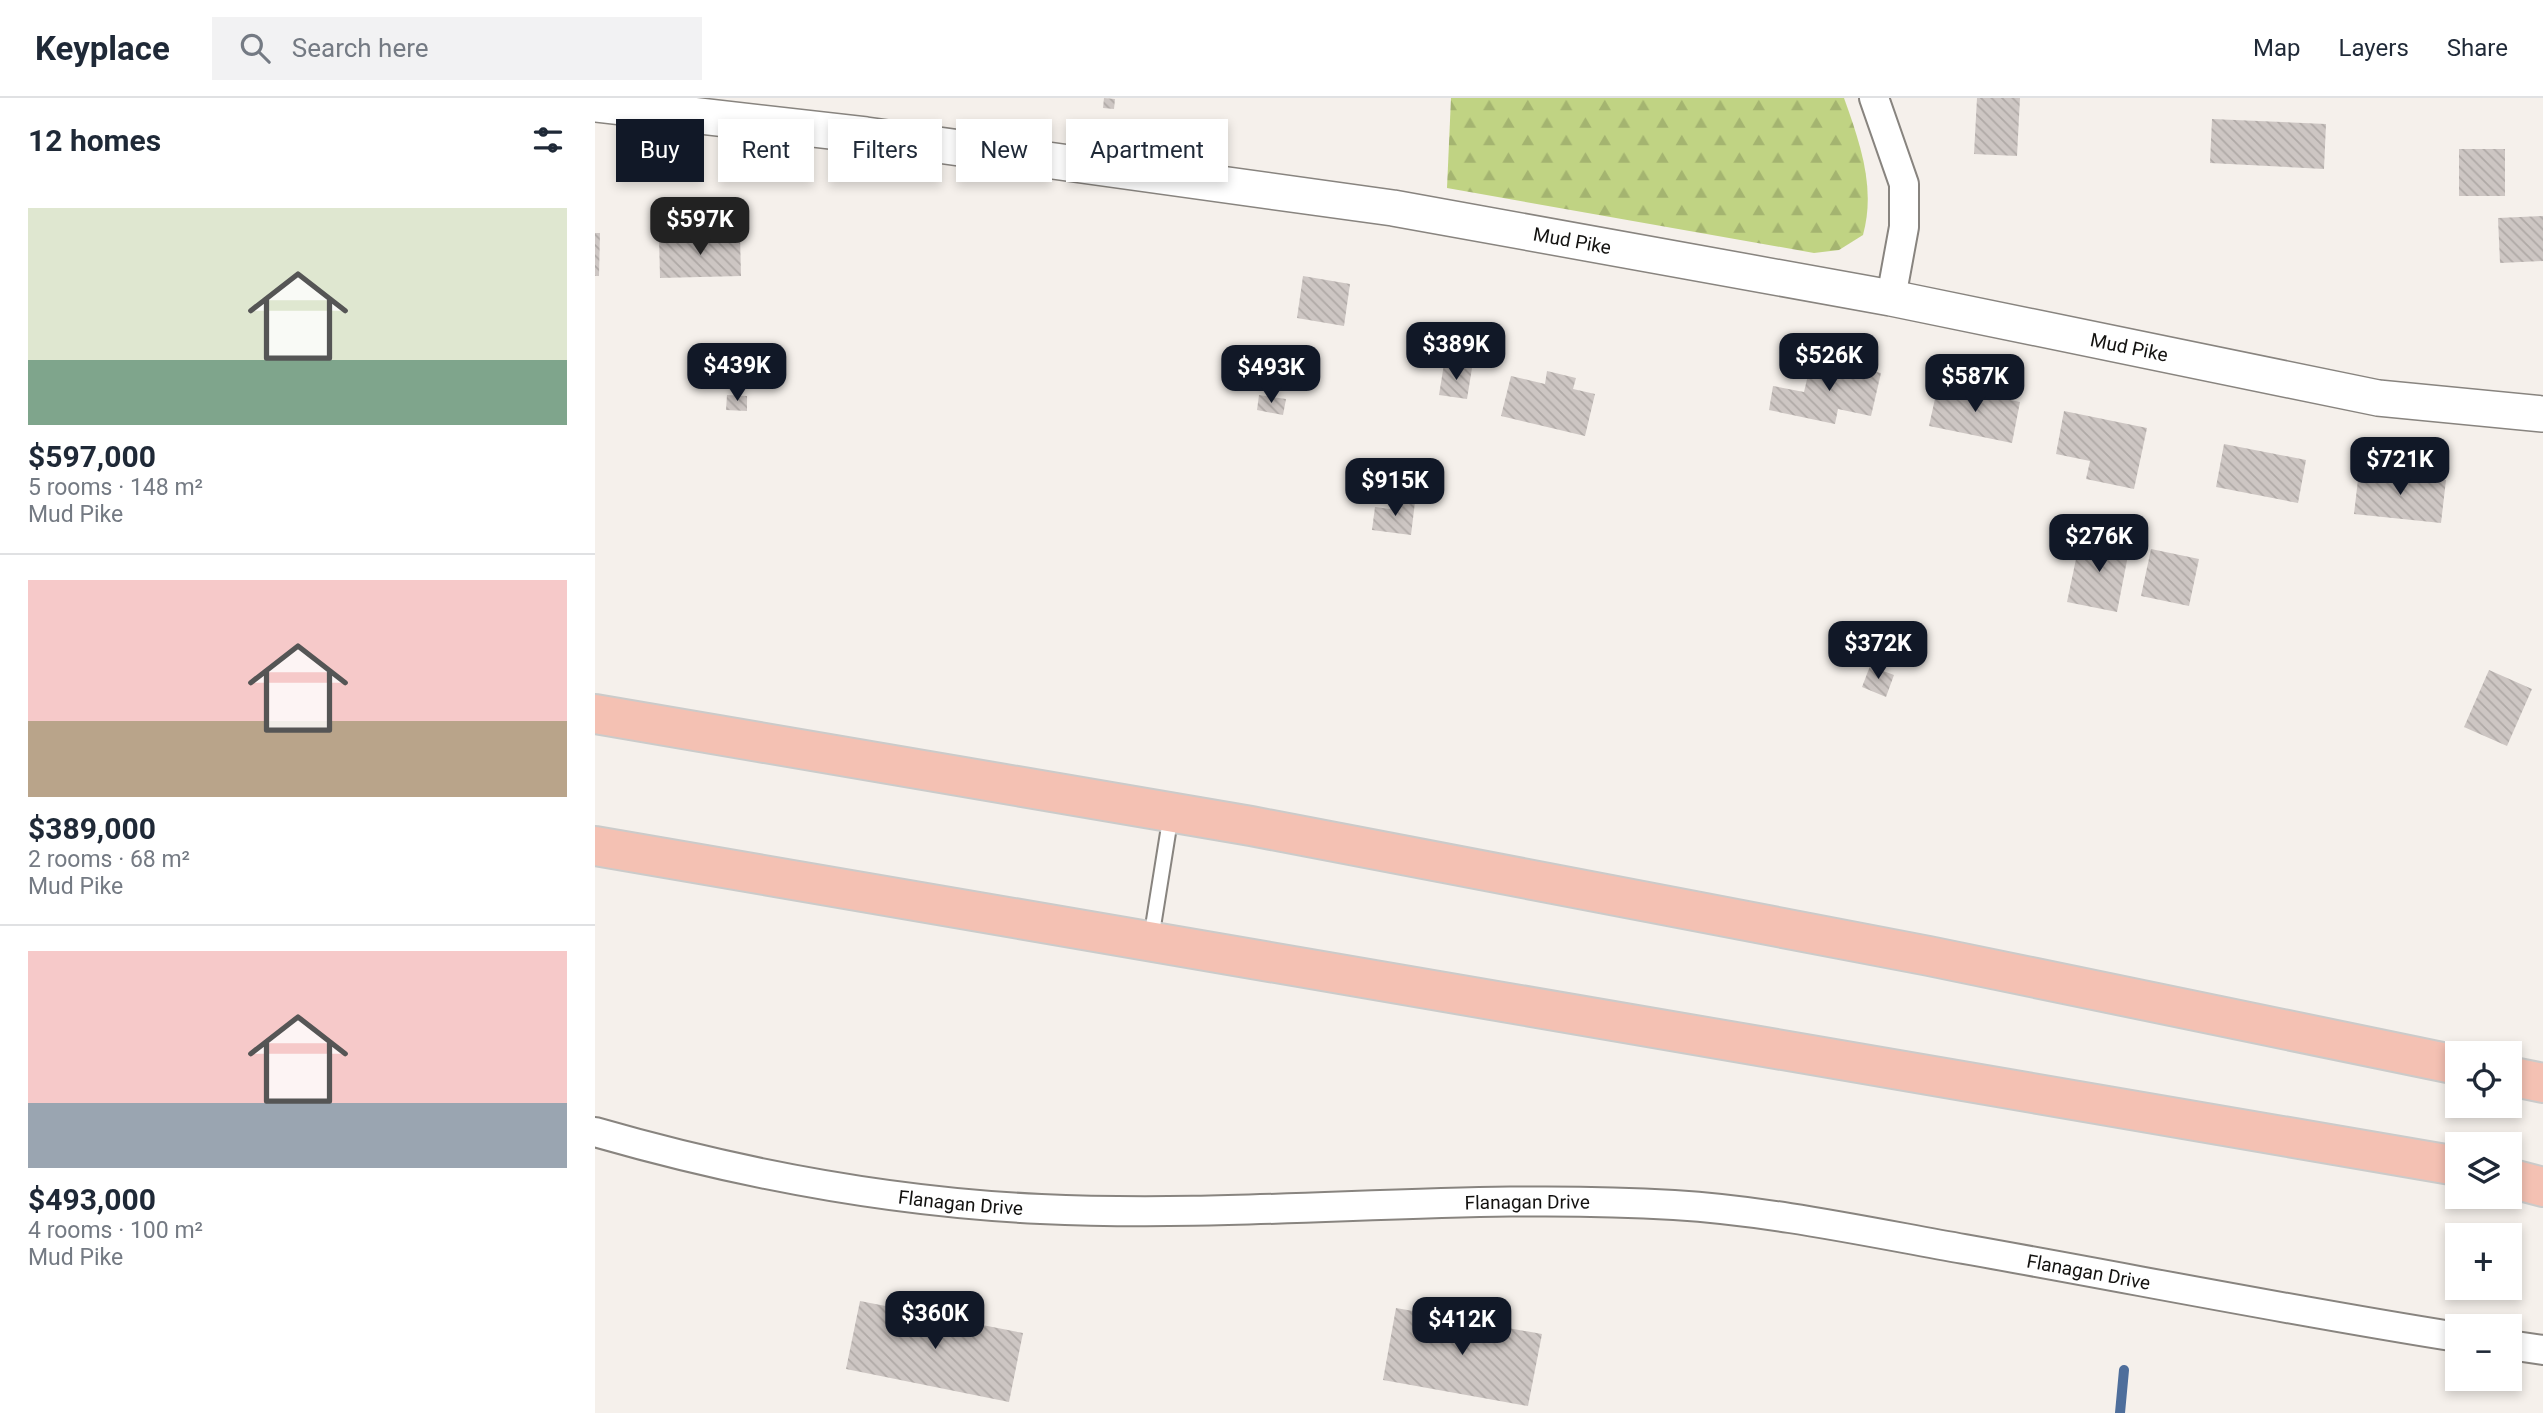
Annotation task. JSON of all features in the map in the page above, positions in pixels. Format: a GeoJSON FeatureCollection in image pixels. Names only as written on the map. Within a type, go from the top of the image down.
{"type":"FeatureCollection","features":[{"type":"Feature","properties":{"kind":"highway"},"geometry":{"type":"LineString","coordinates":[[595,714],[1171,812],[1929,956],[2445,1063]]}},
{"type":"Feature","properties":{"kind":"highway"},"geometry":{"type":"LineString","coordinates":[[595,846],[2445,1164]]}},
{"type":"Feature","properties":{"kind":"highway"},"geometry":{"type":"LineString","coordinates":[[2522,1079],[2543,1083]]}},
{"type":"Feature","properties":{"kind":"highway"},"geometry":{"type":"LineString","coordinates":[[2522,1178],[2543,1181]]}},
{"type":"Feature","properties":{"kind":"highway"},"geometry":{"type":"LineString","coordinates":[[2522,1180],[2543,1187]]}},
{"type":"Feature","properties":{"kind":"street"},"geometry":{"type":"LineString","coordinates":[[1874,98],[1904,184],[1904,227],[1891,298]]}},
{"type":"Feature","properties":{"kind":"street","name":"Mud Pike"},"geometry":{"type":"LineString","coordinates":[[595,104],[866,135],[1393,208],[1891,298],[2378,398],[2543,414]]}},
{"type":"Feature","properties":{"kind":"street","name":"Flanagan Drive"},"geometry":{"type":"LineString","coordinates":[[595,1132],[664,1152],[796,1182],[916,1199],[1030,1208],[1323,1209],[1545,1202],[1674,1205],[1788,1217],[2445,1335]]}},
{"type":"Feature","properties":{"kind":"street"},"geometry":{"type":"LineString","coordinates":[[2522,1347],[2543,1350]]}},
{"type":"Feature","properties":{"kind":"lane"},"geometry":{"type":"LineString","coordinates":[[1150,942],[1171,812]]}},
{"type":"Feature","properties":{"kind":"green space"},"geometry":{"type":"Polygon","coordinates":[[[1451,98],[1844,98],[1856,132],[1867,183],[1867,217],[1863,235],[1839,250],[1814,253],[1447,188],[1451,98]]]}},
{"type":"Feature","properties":{"kind":"building"},"geometry":{"type":"Polygon","coordinates":[[[1104,98],[1115,99],[1114,109],[1103,108],[1104,98]]]}},
{"type":"Feature","properties":{"kind":"building"},"geometry":{"type":"Polygon","coordinates":[[[1977,98],[2020,98],[2017,156],[1974,154],[1977,98]]]}},
{"type":"Feature","properties":{"kind":"building"},"geometry":{"type":"Polygon","coordinates":[[[2212,119],[2326,124],[2324,169],[2210,163],[2212,119]]]}},
{"type":"Feature","properties":{"kind":"building"},"geometry":{"type":"Polygon","coordinates":[[[2459,149],[2505,149],[2505,196],[2459,196],[2459,149]]]}},
{"type":"Feature","properties":{"kind":"building"},"geometry":{"type":"Polygon","coordinates":[[[2543,216],[2543,261],[2500,263],[2498,218],[2543,216]]]}},
{"type":"Feature","properties":{"kind":"building"},"geometry":{"type":"Polygon","coordinates":[[[595,233],[600,233],[599,276],[595,276],[595,233]]]}},
{"type":"Feature","properties":{"kind":"building"},"geometry":{"type":"Polygon","coordinates":[[[740,235],[741,276],[660,278],[659,237],[740,235]]]}},
{"type":"Feature","properties":{"kind":"building"},"geometry":{"type":"Polygon","coordinates":[[[1303,276],[1350,284],[1344,326],[1297,318],[1303,276]]]}},
{"type":"Feature","properties":{"kind":"building"},"geometry":{"type":"Polygon","coordinates":[[[1812,358],[1881,373],[1871,416],[1838,409],[1835,424],[1769,410],[1773,386],[1804,392],[1812,358]]]}},
{"type":"Feature","properties":{"kind":"building"},"geometry":{"type":"Polygon","coordinates":[[[1444,364],[1472,368],[1467,399],[1439,395],[1444,364]]]}},
{"type":"Feature","properties":{"kind":"building"},"geometry":{"type":"Polygon","coordinates":[[[1547,371],[1576,378],[1573,389],[1595,394],[1585,436],[1501,416],[1511,376],[1545,384],[1547,371]]]}},
{"type":"Feature","properties":{"kind":"building"},"geometry":{"type":"Polygon","coordinates":[[[1938,385],[2020,402],[2012,443],[1929,426],[1938,385]]]}},
{"type":"Feature","properties":{"kind":"building"},"geometry":{"type":"Polygon","coordinates":[[[727,395],[747,396],[747,411],[726,410],[727,395]]]}},
{"type":"Feature","properties":{"kind":"building"},"geometry":{"type":"Polygon","coordinates":[[[1259,395],[1286,399],[1283,415],[1257,410],[1259,395]]]}},
{"type":"Feature","properties":{"kind":"building"},"geometry":{"type":"Polygon","coordinates":[[[2064,411],[2147,428],[2134,489],[2086,479],[2090,461],[2056,454],[2064,411]]]}},
{"type":"Feature","properties":{"kind":"building"},"geometry":{"type":"Polygon","coordinates":[[[2224,444],[2306,460],[2298,503],[2216,487],[2224,444]]]}},
{"type":"Feature","properties":{"kind":"building"},"geometry":{"type":"Polygon","coordinates":[[[2359,471],[2446,480],[2441,523],[2354,514],[2359,471]]]}},
{"type":"Feature","properties":{"kind":"building"},"geometry":{"type":"Polygon","coordinates":[[[1392,499],[1415,502],[1411,535],[1372,530],[1375,507],[1390,509],[1392,499]]]}},
{"type":"Feature","properties":{"kind":"building"},"geometry":{"type":"Polygon","coordinates":[[[2081,535],[2130,545],[2117,612],[2067,602],[2081,535]]]}},
{"type":"Feature","properties":{"kind":"building"},"geometry":{"type":"Polygon","coordinates":[[[2151,549],[2199,559],[2189,606],[2141,596],[2151,549]]]}},
{"type":"Feature","properties":{"kind":"building"},"geometry":{"type":"Polygon","coordinates":[[[1870,666],[1894,675],[1886,697],[1862,687],[1870,666]]]}},
{"type":"Feature","properties":{"kind":"building"},"geometry":{"type":"Polygon","coordinates":[[[2489,670],[2532,689],[2507,746],[2464,727],[2489,670]]]}},
{"type":"Feature","properties":{"kind":"building"},"geometry":{"type":"Polygon","coordinates":[[[860,1301],[1023,1333],[1009,1402],[846,1369],[860,1301]]]}},
{"type":"Feature","properties":{"kind":"building"},"geometry":{"type":"Polygon","coordinates":[[[1396,1308],[1542,1334],[1528,1406],[1383,1380],[1396,1308]]]}},
{"type":"Feature","properties":{"kind":"waterway"},"geometry":{"type":"LineString","coordinates":[[2120,1413],[2124,1370]]}}]}
